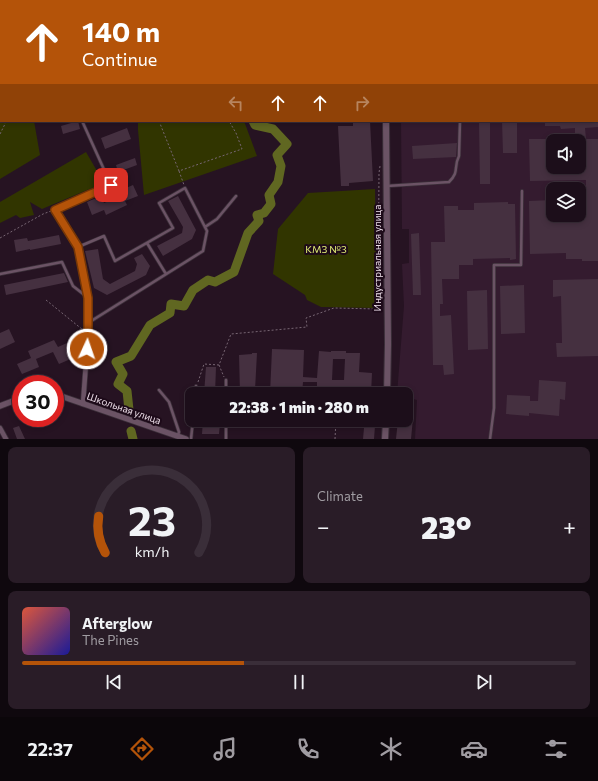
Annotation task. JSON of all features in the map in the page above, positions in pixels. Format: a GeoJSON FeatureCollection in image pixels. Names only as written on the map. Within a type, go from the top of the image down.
{"type":"FeatureCollection","features":[{"type":"Feature","properties":{"kind":"main road","name":"Индустриальная улица"},"geometry":{"type":"LineString","coordinates":[[386,122],[388,344],[386,387]]}},
{"type":"Feature","properties":{"kind":"main road"},"geometry":{"type":"LineString","coordinates":[[385,439],[386,427]]}},
{"type":"Feature","properties":{"kind":"street"},"geometry":{"type":"LineString","coordinates":[[78,247],[88,298],[88,335],[83,404]]}},
{"type":"Feature","properties":{"kind":"street","name":"Школьная улица"},"geometry":{"type":"LineString","coordinates":[[64,397],[186,439]]}},
{"type":"Feature","properties":{"kind":"street"},"geometry":{"type":"LineString","coordinates":[[0,406],[12,401]]}},
{"type":"Feature","properties":{"kind":"street"},"geometry":{"type":"LineString","coordinates":[[0,428],[6,439]]}},
{"type":"Feature","properties":{"kind":"lane"},"geometry":{"type":"LineString","coordinates":[[387,186],[450,182],[457,172],[456,162],[459,156],[460,122]]}},
{"type":"Feature","properties":{"kind":"lane"},"geometry":{"type":"LineString","coordinates":[[83,123],[111,185],[55,210],[78,247],[104,236],[115,261],[173,228],[159,203],[185,188],[207,231],[202,251],[88,323]]}},
{"type":"Feature","properties":{"kind":"lane"},"geometry":{"type":"LineString","coordinates":[[490,439],[494,408],[494,265],[521,264],[522,192]]}},
{"type":"Feature","properties":{"kind":"lane"},"geometry":{"type":"LineString","coordinates":[[205,227],[217,219],[236,196]]}},
{"type":"Feature","properties":{"kind":"lane"},"geometry":{"type":"LineString","coordinates":[[147,243],[166,274]]}},
{"type":"Feature","properties":{"kind":"lane"},"geometry":{"type":"LineString","coordinates":[[0,274],[62,262],[73,286],[88,298]]}},
{"type":"Feature","properties":{"kind":"lane"},"geometry":{"type":"LineString","coordinates":[[226,380],[226,387]]}},
{"type":"Feature","properties":{"kind":"lane"},"geometry":{"type":"LineString","coordinates":[[159,390],[170,402],[179,432],[178,436]]}},
{"type":"Feature","properties":{"kind":"lane"},"geometry":{"type":"LineString","coordinates":[[191,439],[192,427]]}},
{"type":"Feature","properties":{"kind":"lane"},"geometry":{"type":"LineString","coordinates":[[226,427],[226,439]]}},
{"type":"Feature","properties":{"kind":"path"},"geometry":{"type":"LineString","coordinates":[[0,134],[5,122]]}},
{"type":"Feature","properties":{"kind":"path"},"geometry":{"type":"LineString","coordinates":[[159,122],[185,188]]}},
{"type":"Feature","properties":{"kind":"path"},"geometry":{"type":"LineString","coordinates":[[179,171],[242,149],[236,133],[230,122]]}},
{"type":"Feature","properties":{"kind":"path"},"geometry":{"type":"LineString","coordinates":[[378,309],[380,166]]}},
{"type":"Feature","properties":{"kind":"path"},"geometry":{"type":"LineString","coordinates":[[0,238],[43,214],[55,210]]}},
{"type":"Feature","properties":{"kind":"path"},"geometry":{"type":"LineString","coordinates":[[46,300],[88,335]]}},
{"type":"Feature","properties":{"kind":"path"},"geometry":{"type":"LineString","coordinates":[[226,380],[219,365],[231,334],[307,327],[306,318],[334,308],[378,309],[384,306]]}},
{"type":"Feature","properties":{"kind":"path"},"geometry":{"type":"LineString","coordinates":[[196,386],[204,364],[219,365]]}},
{"type":"Feature","properties":{"kind":"path"},"geometry":{"type":"LineString","coordinates":[[335,439],[336,427]]}},
{"type":"Feature","properties":{"kind":"shaded area"},"geometry":{"type":"Polygon","coordinates":[[[401,122],[598,122],[598,439],[415,439],[417,400],[413,399],[413,387],[398,387],[404,306],[402,264],[409,263],[409,229],[402,229],[401,122]]]}},
{"type":"Feature","properties":{"kind":"green space"},"geometry":{"type":"Polygon","coordinates":[[[0,122],[34,122],[40,155],[0,179],[0,122]]]}},
{"type":"Feature","properties":{"kind":"green space"},"geometry":{"type":"Polygon","coordinates":[[[138,122],[244,122],[257,156],[144,195],[138,122]]]}},
{"type":"Feature","properties":{"kind":"green space"},"geometry":{"type":"Polygon","coordinates":[[[86,152],[104,183],[42,209],[30,202],[34,215],[20,218],[16,215],[0,223],[0,202],[86,152]]]}},
{"type":"Feature","properties":{"kind":"green space","name":"КМЗ №3"},"geometry":{"type":"Polygon","coordinates":[[[375,189],[377,308],[321,307],[307,300],[305,295],[273,274],[278,229],[308,193],[375,189]]]}},
{"type":"Feature","properties":{"kind":"building"},"geometry":{"type":"Polygon","coordinates":[[[78,122],[80,129],[63,134],[61,126],[78,122]]]}},
{"type":"Feature","properties":{"kind":"building"},"geometry":{"type":"Polygon","coordinates":[[[353,122],[370,122],[373,181],[349,183],[349,186],[341,186],[338,126],[353,126],[353,122]]]}},
{"type":"Feature","properties":{"kind":"building"},"geometry":{"type":"Polygon","coordinates":[[[502,122],[517,122],[517,153],[503,153],[502,122]]]}},
{"type":"Feature","properties":{"kind":"building"},"geometry":{"type":"Polygon","coordinates":[[[545,122],[598,122],[598,127],[585,128],[586,134],[575,134],[575,128],[561,129],[560,126],[545,126],[545,122]]]}},
{"type":"Feature","properties":{"kind":"building"},"geometry":{"type":"Polygon","coordinates":[[[479,123],[490,123],[490,184],[480,184],[479,123]]]}},
{"type":"Feature","properties":{"kind":"building"},"geometry":{"type":"Polygon","coordinates":[[[127,128],[131,139],[105,149],[101,138],[127,128]]]}},
{"type":"Feature","properties":{"kind":"building"},"geometry":{"type":"Polygon","coordinates":[[[529,139],[546,139],[546,174],[586,174],[586,139],[598,139],[598,261],[566,259],[566,253],[530,254],[529,201],[546,200],[546,222],[586,222],[586,180],[530,181],[529,139]]]}},
{"type":"Feature","properties":{"kind":"building"},"geometry":{"type":"Polygon","coordinates":[[[457,143],[456,157],[413,159],[412,146],[457,143]]]}},
{"type":"Feature","properties":{"kind":"building"},"geometry":{"type":"Polygon","coordinates":[[[135,158],[137,165],[118,172],[116,165],[135,158]]]}},
{"type":"Feature","properties":{"kind":"building"},"geometry":{"type":"Polygon","coordinates":[[[133,185],[138,196],[125,201],[127,205],[106,215],[104,210],[92,215],[87,202],[101,196],[104,203],[121,196],[119,191],[133,185]]]}},
{"type":"Feature","properties":{"kind":"building"},"geometry":{"type":"Polygon","coordinates":[[[178,196],[196,230],[192,239],[163,256],[157,246],[182,233],[183,227],[168,201],[178,196]]]}},
{"type":"Feature","properties":{"kind":"building"},"geometry":{"type":"Polygon","coordinates":[[[508,202],[508,204],[515,204],[516,259],[473,259],[473,265],[459,265],[459,279],[442,279],[443,304],[440,304],[440,316],[451,315],[454,374],[444,375],[443,365],[433,365],[431,242],[445,242],[444,206],[458,206],[458,210],[474,210],[474,203],[508,202]]]}},
{"type":"Feature","properties":{"kind":"building"},"geometry":{"type":"Polygon","coordinates":[[[419,233],[421,295],[413,295],[411,234],[419,233]]]}},
{"type":"Feature","properties":{"kind":"building"},"geometry":{"type":"Polygon","coordinates":[[[59,235],[61,244],[16,252],[14,240],[27,238],[28,241],[59,235]]]}},
{"type":"Feature","properties":{"kind":"building"},"geometry":{"type":"Polygon","coordinates":[[[98,249],[103,279],[110,284],[135,271],[137,264],[134,258],[142,254],[150,266],[146,275],[107,295],[94,288],[85,251],[98,249]]]}},
{"type":"Feature","properties":{"kind":"building"},"geometry":{"type":"Polygon","coordinates":[[[64,273],[68,282],[6,295],[4,285],[64,273]]]}},
{"type":"Feature","properties":{"kind":"building"},"geometry":{"type":"Polygon","coordinates":[[[598,279],[598,356],[557,357],[556,343],[562,343],[561,296],[553,297],[553,280],[598,279]]]}},
{"type":"Feature","properties":{"kind":"building"},"geometry":{"type":"Polygon","coordinates":[[[524,285],[525,333],[501,334],[500,286],[524,285]]]}},
{"type":"Feature","properties":{"kind":"building"},"geometry":{"type":"Polygon","coordinates":[[[487,290],[488,349],[468,350],[467,291],[487,290]]]}},
{"type":"Feature","properties":{"kind":"building"},"geometry":{"type":"Polygon","coordinates":[[[9,329],[15,342],[0,349],[0,333],[9,329]]]}},
{"type":"Feature","properties":{"kind":"building"},"geometry":{"type":"Polygon","coordinates":[[[54,340],[58,347],[67,343],[73,358],[59,364],[53,352],[36,359],[39,367],[22,374],[17,364],[31,358],[28,351],[54,340]]]}},
{"type":"Feature","properties":{"kind":"building"},"geometry":{"type":"Polygon","coordinates":[[[272,349],[304,350],[303,377],[317,378],[319,351],[346,351],[346,353],[360,353],[359,372],[372,373],[371,387],[317,387],[317,382],[303,382],[303,387],[270,387],[272,349]],[[333,359],[332,380],[344,380],[345,359],[333,359]]]}},
{"type":"Feature","properties":{"kind":"building"},"geometry":{"type":"Polygon","coordinates":[[[257,353],[255,387],[240,387],[239,355],[257,353]]]}},
{"type":"Feature","properties":{"kind":"building"},"geometry":{"type":"Polygon","coordinates":[[[206,367],[216,367],[215,387],[205,387],[206,367]]]}},
{"type":"Feature","properties":{"kind":"building"},"geometry":{"type":"Polygon","coordinates":[[[539,380],[566,382],[565,400],[560,399],[559,416],[529,413],[529,416],[506,414],[507,395],[530,396],[530,401],[538,401],[539,380]]]}},
{"type":"Feature","properties":{"kind":"building"},"geometry":{"type":"Polygon","coordinates":[[[19,427],[25,439],[17,439],[13,428],[19,427]]]}},
{"type":"Feature","properties":{"kind":"building"},"geometry":{"type":"Polygon","coordinates":[[[202,427],[220,427],[219,434],[202,434],[202,427]]]}},
{"type":"Feature","properties":{"kind":"building"},"geometry":{"type":"Polygon","coordinates":[[[375,427],[374,439],[363,439],[364,428],[350,428],[375,427]]]}},
{"type":"Feature","properties":{"kind":"building"},"geometry":{"type":"Polygon","coordinates":[[[397,427],[412,427],[411,439],[396,439],[397,427]]]}},
{"type":"Feature","properties":{"kind":"waterway"},"geometry":{"type":"LineString","coordinates":[[129,410],[127,391],[118,384],[123,374],[116,362],[131,356],[150,325],[170,313],[171,304],[184,306],[193,290],[208,280],[215,282],[234,272],[248,233],[259,221],[257,215],[264,213],[271,204],[269,195],[278,182],[281,166],[277,155],[287,144],[273,129],[255,125],[254,122]]}},
{"type":"Feature","properties":{"kind":"waterway"},"geometry":{"type":"LineString","coordinates":[[131,431],[133,439]]}},
{"type":"Feature","properties":{"kind":"route"},"geometry":{"type":"LineString","coordinates":[[87,349],[88,298],[78,247],[55,210],[111,185]]}}]}
